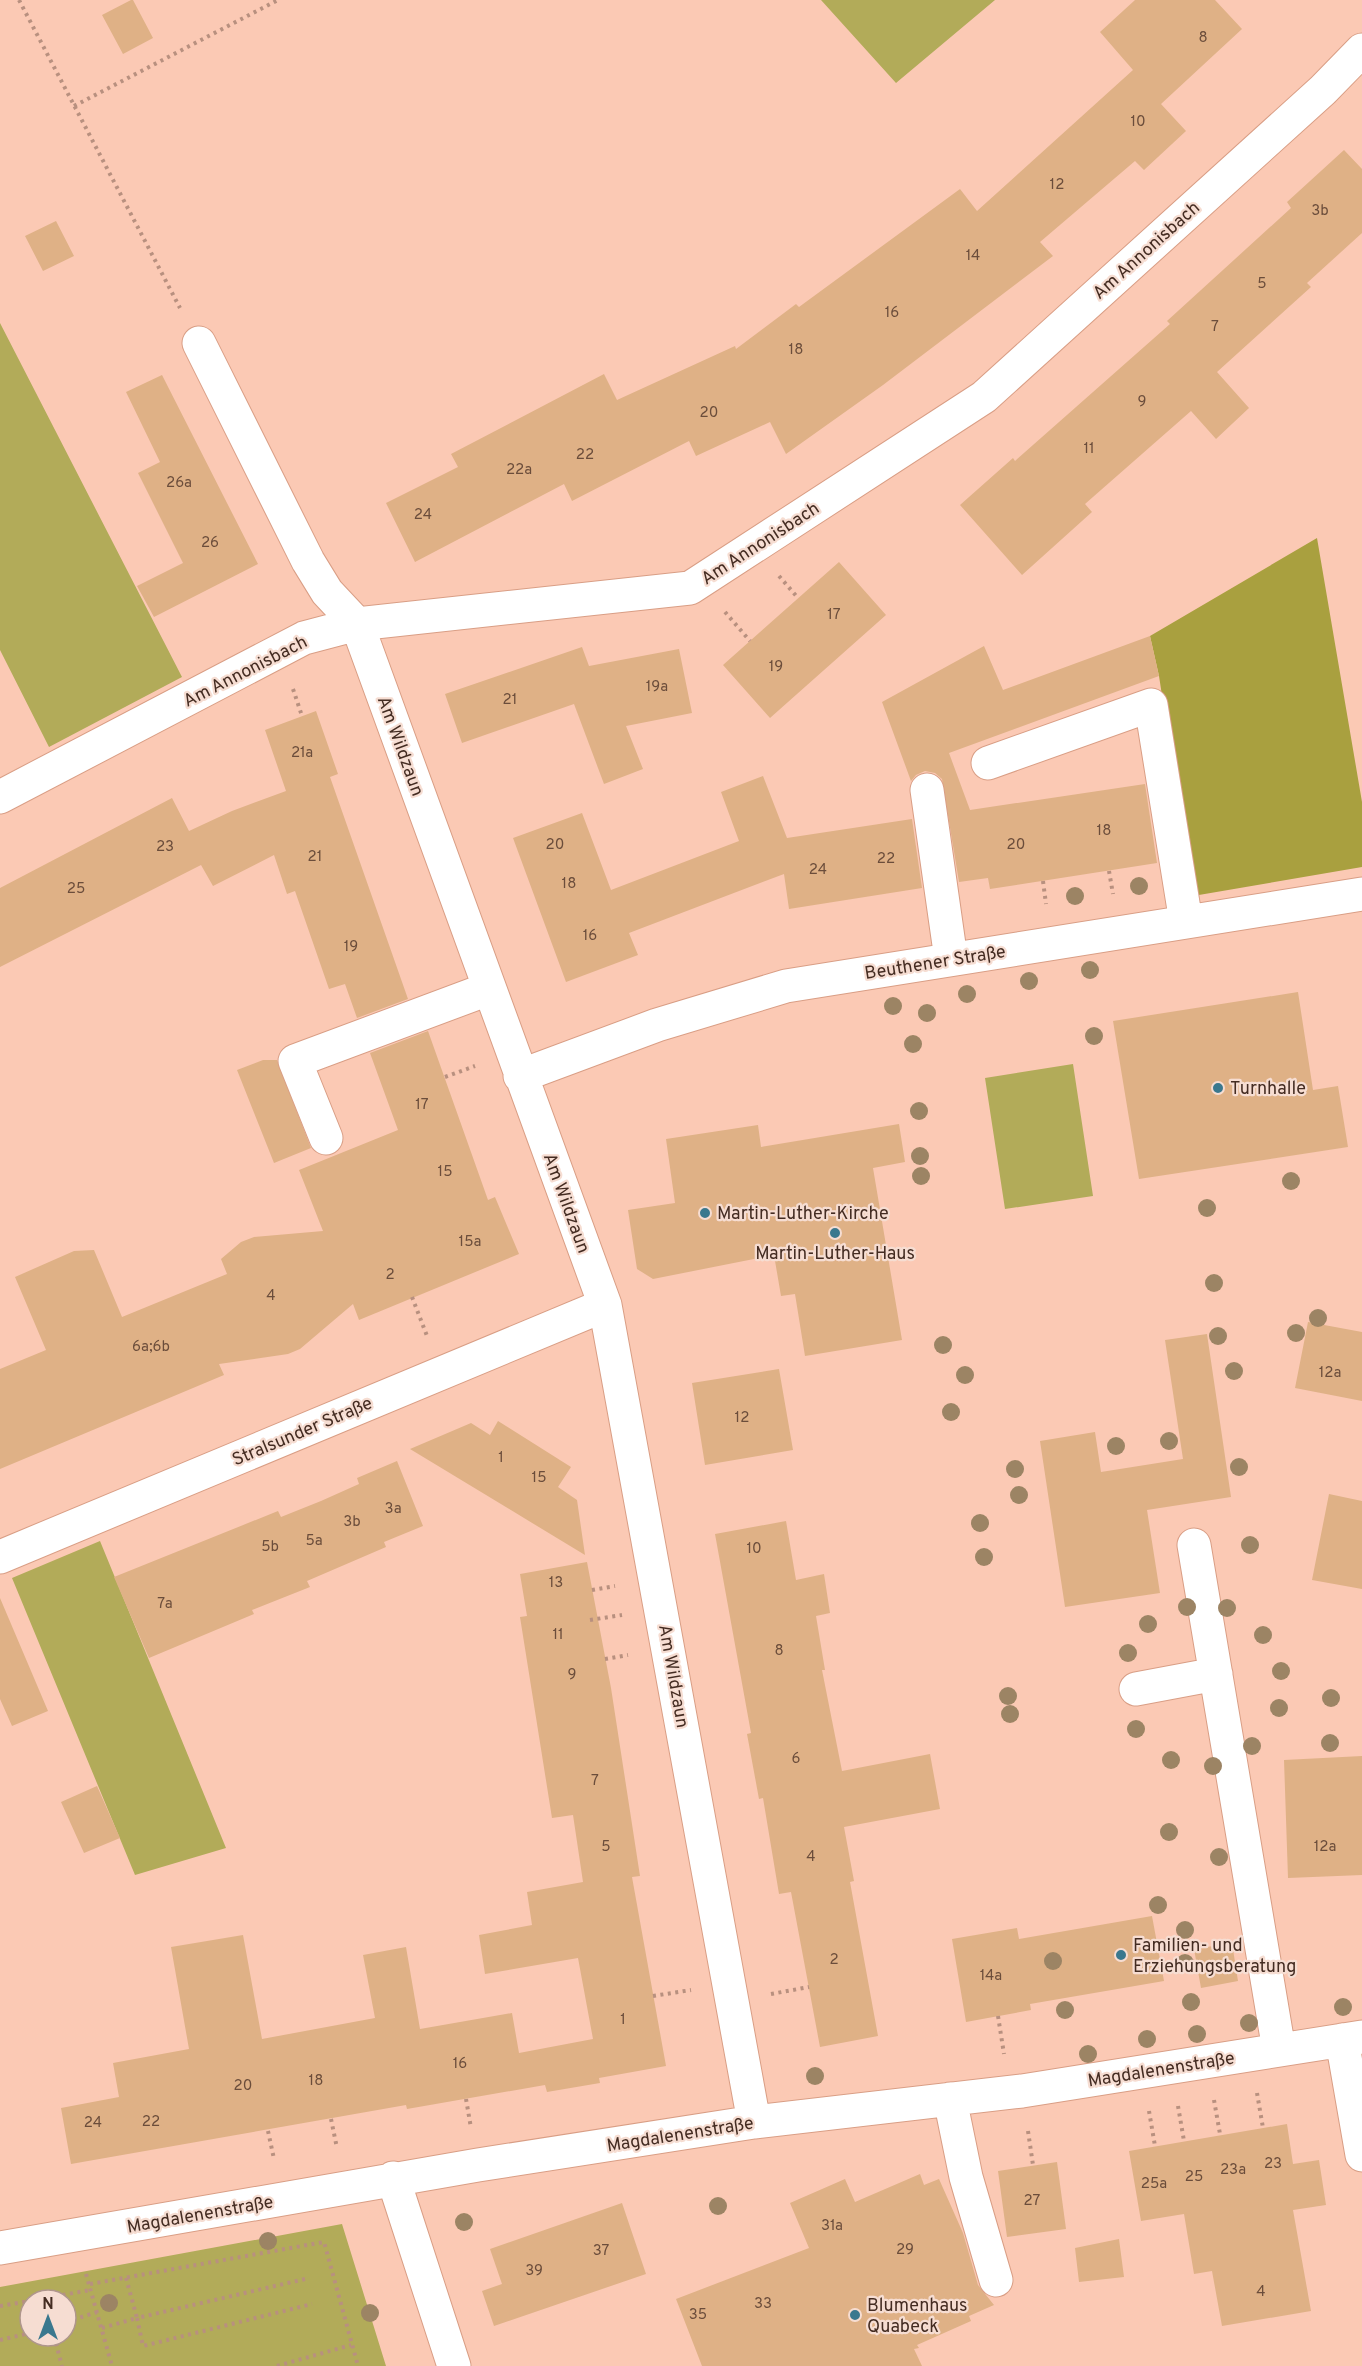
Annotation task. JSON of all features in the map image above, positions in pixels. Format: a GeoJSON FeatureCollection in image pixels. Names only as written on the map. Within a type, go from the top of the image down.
{"type":"FeatureCollection","features":[{"type":"Feature","properties":{"kind":"street","name":"Am Annonisbach"},"geometry":{"type":"LineString","coordinates":[[0,797],[304,639],[357,624],[690,588],[984,397],[1323,90],[1362,50]]}},
{"type":"Feature","properties":{"kind":"street","name":"Am Wildzaun"},"geometry":{"type":"LineString","coordinates":[[199,343],[308,561],[327,592],[357,624],[604,1305],[754,2122]]}},
{"type":"Feature","properties":{"kind":"street"},"geometry":{"type":"LineString","coordinates":[[988,763],[1151,705],[1186,922]]}},
{"type":"Feature","properties":{"kind":"street"},"geometry":{"type":"LineString","coordinates":[[927,790],[951,959]]}},
{"type":"Feature","properties":{"kind":"street","name":"Beuthener Straße"},"geometry":{"type":"LineString","coordinates":[[520,1076],[657,1025],[786,986],[1362,894]]}},
{"type":"Feature","properties":{"kind":"street"},"geometry":{"type":"LineString","coordinates":[[326,1138],[295,1061],[488,989]]}},
{"type":"Feature","properties":{"kind":"street","name":"Stralsunder Straße"},"geometry":{"type":"LineString","coordinates":[[0,1557],[604,1305]]}},
{"type":"Feature","properties":{"kind":"street"},"geometry":{"type":"LineString","coordinates":[[1194,1545],[1279,2050]]}},
{"type":"Feature","properties":{"kind":"street"},"geometry":{"type":"LineString","coordinates":[[1136,1689],[1216,1674]]}},
{"type":"Feature","properties":{"kind":"street"},"geometry":{"type":"LineString","coordinates":[[1352,2038],[1362,2155]]}},
{"type":"Feature","properties":{"kind":"street","name":"Magdalenenstraße"},"geometry":{"type":"LineString","coordinates":[[0,2248],[393,2178],[754,2122],[1022,2091],[1352,2038]]}},
{"type":"Feature","properties":{"kind":"street"},"geometry":{"type":"LineString","coordinates":[[950,2099],[966,2177],[996,2280]]}},
{"type":"Feature","properties":{"kind":"street"},"geometry":{"type":"LineString","coordinates":[[393,2178],[454,2366]]}},
{"type":"Feature","properties":{"kind":"path"},"geometry":{"type":"LineString","coordinates":[[19,0],[199,343]]}},
{"type":"Feature","properties":{"kind":"path"},"geometry":{"type":"LineString","coordinates":[[74,106],[278,0]]}},
{"type":"Feature","properties":{"kind":"path"},"geometry":{"type":"LineString","coordinates":[[76,2235],[112,2366]]}},
{"type":"Feature","properties":{"kind":"path"},"geometry":{"type":"LineString","coordinates":[[90,2284],[324,2242],[358,2366]]}},
{"type":"Feature","properties":{"kind":"path"},"geometry":{"type":"LineString","coordinates":[[126,2278],[143,2346],[312,2304]]}},
{"type":"Feature","properties":{"kind":"path"},"geometry":{"type":"LineString","coordinates":[[102,2328],[305,2279]]}},
{"type":"Feature","properties":{"kind":"path"},"geometry":{"type":"LineString","coordinates":[[78,2292],[91,2290]]}},
{"type":"Feature","properties":{"kind":"path"},"geometry":{"type":"LineString","coordinates":[[0,2306],[18,2303]]}},
{"type":"Feature","properties":{"kind":"path"},"geometry":{"type":"LineString","coordinates":[[78,2318],[97,2312]]}},
{"type":"Feature","properties":{"kind":"path"},"geometry":{"type":"LineString","coordinates":[[0,2340],[18,2335]]}},
{"type":"Feature","properties":{"kind":"path"},"geometry":{"type":"LineString","coordinates":[[277,2366],[351,2345]]}},
{"type":"Feature","properties":{"kind":"path"},"geometry":{"type":"LineString","coordinates":[[57,2348],[62,2366]]}},
{"type":"Feature","properties":{"kind":"shaded area"},"geometry":{"type":"Polygon","coordinates":[[[821,0],[995,0],[896,83],[821,0]]]}},
{"type":"Feature","properties":{"kind":"shaded area"},"geometry":{"type":"Polygon","coordinates":[[[0,323],[182,677],[49,747],[0,650],[0,323]]]}},
{"type":"Feature","properties":{"kind":"shaded area"},"geometry":{"type":"Polygon","coordinates":[[[1317,538],[1362,802],[1362,867],[1193,896],[1159,676],[1150,636],[1317,538]]]}},
{"type":"Feature","properties":{"kind":"shaded area"},"geometry":{"type":"Polygon","coordinates":[[[1073,1064],[1093,1196],[1005,1209],[985,1078],[1073,1064]]]}},
{"type":"Feature","properties":{"kind":"shaded area"},"geometry":{"type":"Polygon","coordinates":[[[100,1541],[226,1848],[135,1875],[12,1578],[100,1541]]]}},
{"type":"Feature","properties":{"kind":"shaded area"},"geometry":{"type":"Polygon","coordinates":[[[342,2224],[386,2366],[0,2366],[0,2287],[342,2224]]]}},
{"type":"Feature","properties":{"kind":"building"},"geometry":{"type":"Polygon","coordinates":[[[131,0],[153,38],[123,54],[102,15],[131,0]]]}},
{"type":"Feature","properties":{"kind":"building"},"geometry":{"type":"Polygon","coordinates":[[[1135,0],[1215,0],[1242,29],[1161,104],[1186,131],[1144,170],[1135,161],[1040,242],[1053,256],[883,385],[786,454],[770,422],[696,456],[689,441],[572,501],[564,484],[415,562],[386,503],[458,467],[451,454],[604,374],[617,400],[735,346],[736,349],[796,304],[799,307],[960,189],[977,211],[1133,70],[1100,32],[1135,0]]]}},
{"type":"Feature","properties":{"kind":"building"},"geometry":{"type":"Polygon","coordinates":[[[1344,150],[1362,169],[1362,233],[1307,283],[1311,287],[1217,372],[1249,408],[1216,439],[1191,411],[1085,504],[1092,512],[1022,575],[960,505],[1013,458],[1015,461],[1170,324],[1167,321],[1291,208],[1287,202],[1344,150]]]}},
{"type":"Feature","properties":{"kind":"building"},"geometry":{"type":"Polygon","coordinates":[[[56,221],[74,256],[43,271],[25,236],[56,221]]]}},
{"type":"Feature","properties":{"kind":"building"},"geometry":{"type":"Polygon","coordinates":[[[162,375],[258,564],[154,617],[137,586],[183,563],[138,473],[160,462],[126,392],[162,375]]]}},
{"type":"Feature","properties":{"kind":"building"},"geometry":{"type":"Polygon","coordinates":[[[839,562],[886,615],[770,718],[723,665],[839,562]]]}},
{"type":"Feature","properties":{"kind":"building"},"geometry":{"type":"Polygon","coordinates":[[[1150,636],[1159,676],[949,753],[970,810],[1145,784],[1157,863],[990,889],[988,878],[959,882],[942,779],[935,773],[925,771],[916,775],[911,781],[882,702],[984,646],[1003,690],[1150,636]]]}},
{"type":"Feature","properties":{"kind":"building"},"geometry":{"type":"Polygon","coordinates":[[[582,647],[589,666],[679,649],[692,713],[626,726],[643,769],[604,784],[574,704],[462,743],[445,694],[582,647]]]}},
{"type":"Feature","properties":{"kind":"building"},"geometry":{"type":"Polygon","coordinates":[[[316,711],[338,774],[330,777],[408,999],[357,1018],[345,984],[329,989],[295,891],[287,894],[274,855],[213,886],[201,865],[0,967],[0,888],[172,798],[189,831],[232,811],[286,791],[265,730],[316,711]]]}},
{"type":"Feature","properties":{"kind":"building"},"geometry":{"type":"Polygon","coordinates":[[[763,776],[787,838],[912,819],[922,888],[789,909],[784,874],[629,933],[638,955],[566,982],[513,838],[582,813],[611,890],[739,841],[721,792],[763,776]]]}},
{"type":"Feature","properties":{"kind":"building","name":"Turnhalle"},"geometry":{"type":"Polygon","coordinates":[[[1298,992],[1313,1090],[1338,1086],[1348,1147],[1139,1179],[1113,1021],[1298,992]]]}},
{"type":"Feature","properties":{"kind":"building"},"geometry":{"type":"Polygon","coordinates":[[[428,1031],[488,1200],[495,1197],[519,1254],[359,1320],[353,1304],[300,1349],[288,1354],[219,1364],[224,1375],[0,1469],[0,1369],[46,1350],[15,1277],[74,1251],[94,1250],[122,1317],[227,1274],[221,1259],[241,1242],[254,1237],[323,1231],[299,1170],[398,1130],[370,1053],[428,1031]]]}},
{"type":"Feature","properties":{"kind":"building"},"geometry":{"type":"Polygon","coordinates":[[[263,1060],[277,1060],[311,1148],[274,1163],[237,1070],[263,1060]]]}},
{"type":"Feature","properties":{"kind":"building"},"geometry":{"type":"Polygon","coordinates":[[[899,1124],[905,1162],[873,1168],[902,1340],[805,1356],[795,1294],[781,1296],[774,1255],[653,1279],[637,1269],[628,1210],[675,1203],[666,1139],[758,1125],[761,1147],[899,1124]]]}},
{"type":"Feature","properties":{"kind":"building"},"geometry":{"type":"Polygon","coordinates":[[[1308,1322],[1362,1332],[1362,1401],[1295,1388],[1308,1322]]]}},
{"type":"Feature","properties":{"kind":"building"},"geometry":{"type":"Polygon","coordinates":[[[1207,1334],[1231,1497],[1147,1510],[1160,1593],[1065,1607],[1040,1441],[1095,1432],[1101,1472],[1183,1459],[1165,1340],[1207,1334]]]}},
{"type":"Feature","properties":{"kind":"building"},"geometry":{"type":"Polygon","coordinates":[[[779,1369],[793,1450],[705,1465],[692,1383],[779,1369]]]}},
{"type":"Feature","properties":{"kind":"building"},"geometry":{"type":"Polygon","coordinates":[[[498,1421],[571,1467],[558,1487],[577,1500],[585,1555],[410,1449],[471,1423],[490,1435],[498,1421]]]}},
{"type":"Feature","properties":{"kind":"building"},"geometry":{"type":"Polygon","coordinates":[[[397,1461],[423,1526],[384,1542],[386,1547],[307,1581],[310,1587],[252,1610],[254,1614],[149,1658],[114,1577],[278,1511],[281,1517],[321,1501],[359,1484],[357,1478],[397,1461]]]}},
{"type":"Feature","properties":{"kind":"building"},"geometry":{"type":"Polygon","coordinates":[[[1329,1494],[1362,1501],[1362,1589],[1312,1580],[1329,1494]]]}},
{"type":"Feature","properties":{"kind":"building"},"geometry":{"type":"Polygon","coordinates":[[[786,1521],[796,1580],[824,1574],[830,1613],[816,1616],[825,1670],[822,1670],[842,1771],[930,1754],[940,1809],[844,1827],[854,1881],[850,1882],[878,2036],[820,2047],[791,1892],[779,1894],[763,1798],[759,1799],[747,1734],[751,1733],[715,1534],[786,1521]]]}},
{"type":"Feature","properties":{"kind":"building"},"geometry":{"type":"Polygon","coordinates":[[[587,1562],[611,1688],[640,1876],[632,1877],[666,2066],[599,2078],[600,2083],[547,2092],[545,2085],[407,2109],[406,2105],[71,2164],[61,2108],[119,2097],[113,2063],[189,2049],[171,1947],[243,1935],[262,2039],[375,2018],[363,1955],[406,1947],[420,2029],[512,2013],[519,2053],[593,2039],[578,1958],[485,1974],[479,1935],[532,1925],[527,1892],[583,1882],[573,1815],[552,1818],[520,1617],[527,1616],[520,1574],[587,1562]]]}},
{"type":"Feature","properties":{"kind":"building"},"geometry":{"type":"Polygon","coordinates":[[[0,1598],[48,1711],[12,1726],[0,1699],[0,1598]]]}},
{"type":"Feature","properties":{"kind":"building"},"geometry":{"type":"Polygon","coordinates":[[[1362,1756],[1362,1875],[1288,1878],[1284,1760],[1362,1756]]]}},
{"type":"Feature","properties":{"kind":"building"},"geometry":{"type":"Polygon","coordinates":[[[97,1786],[120,1838],[84,1853],[61,1802],[97,1786]]]}},
{"type":"Feature","properties":{"kind":"building"},"geometry":{"type":"Polygon","coordinates":[[[1152,1916],[1164,1981],[1030,2004],[1031,2010],[966,2022],[952,1939],[1017,1928],[1019,1939],[1152,1916]]]}},
{"type":"Feature","properties":{"kind":"building"},"geometry":{"type":"Polygon","coordinates":[[[1232,1943],[1238,1981],[1201,1988],[1194,1949],[1232,1943]]]}},
{"type":"Feature","properties":{"kind":"building"},"geometry":{"type":"Polygon","coordinates":[[[1287,2124],[1293,2164],[1319,2160],[1326,2205],[1293,2210],[1311,2311],[1222,2326],[1212,2271],[1194,2274],[1184,2214],[1141,2221],[1129,2151],[1287,2124]]]}},
{"type":"Feature","properties":{"kind":"building"},"geometry":{"type":"Polygon","coordinates":[[[1057,2162],[1066,2229],[1007,2237],[998,2171],[1057,2162]]]}},
{"type":"Feature","properties":{"kind":"building"},"geometry":{"type":"Polygon","coordinates":[[[920,2174],[924,2185],[939,2179],[963,2233],[978,2285],[994,2305],[969,2316],[971,2321],[917,2345],[919,2348],[914,2349],[922,2366],[702,2366],[676,2299],[809,2248],[790,2203],[845,2179],[855,2202],[920,2174]]]}},
{"type":"Feature","properties":{"kind":"building"},"geometry":{"type":"Polygon","coordinates":[[[622,2203],[646,2274],[494,2326],[482,2291],[502,2284],[490,2249],[622,2203]]]}},
{"type":"Feature","properties":{"kind":"building"},"geometry":{"type":"Polygon","coordinates":[[[1119,2239],[1124,2277],[1079,2282],[1075,2248],[1119,2239]]]}},
{"type":"Feature","properties":{"kind":"place","name":"Turnhalle"},"geometry":{"type":"Point","coordinates":[1218,1088]}},
{"type":"Feature","properties":{"kind":"place","name":"Martin-Luther-Kirche"},"geometry":{"type":"Point","coordinates":[705,1213]}},
{"type":"Feature","properties":{"kind":"place","name":"Martin-Luther-Haus"},"geometry":{"type":"Point","coordinates":[835,1233]}},
{"type":"Feature","properties":{"kind":"place","name":"Familien- und Erziehungsberatung"},"geometry":{"type":"Point","coordinates":[1121,1955]}},
{"type":"Feature","properties":{"kind":"place","name":"Blumenhaus Quabeck"},"geometry":{"type":"Point","coordinates":[855,2315]}}]}
